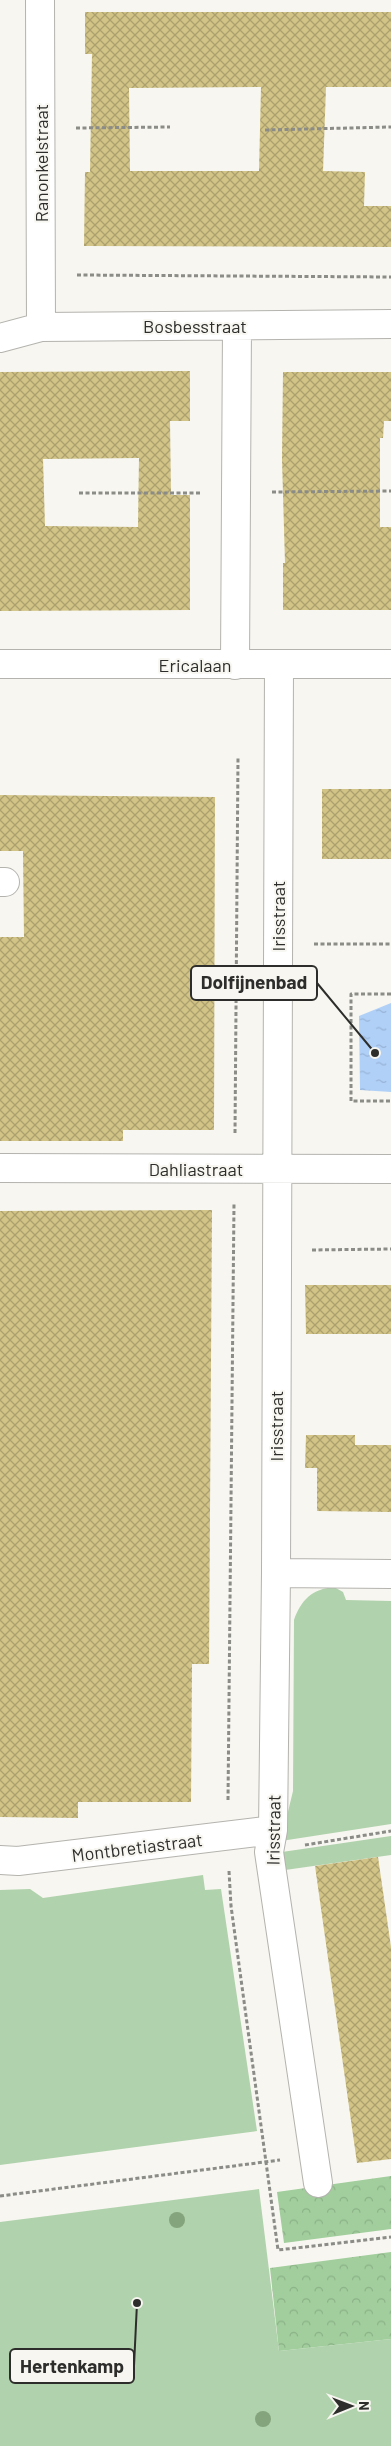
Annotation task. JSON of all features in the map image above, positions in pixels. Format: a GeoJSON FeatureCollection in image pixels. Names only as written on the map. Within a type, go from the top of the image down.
{"type":"FeatureCollection","features":[{"type":"Feature","properties":{"kind":"street","name":"Ranonkelstraat"},"geometry":{"type":"LineString","coordinates":[[40,0],[41,327]]}},
{"type":"Feature","properties":{"kind":"street","name":"Bosbesstraat"},"geometry":{"type":"LineString","coordinates":[[0,338],[41,327],[391,324]]}},
{"type":"Feature","properties":{"kind":"street"},"geometry":{"type":"LineString","coordinates":[[235,665],[237,326]]}},
{"type":"Feature","properties":{"kind":"street","name":"Ericalaan"},"geometry":{"type":"LineString","coordinates":[[0,664],[391,664]]}},
{"type":"Feature","properties":{"kind":"street","name":"Irisstraat"},"geometry":{"type":"LineString","coordinates":[[279,665],[276,1573],[271,1841],[318,2182]]}},
{"type":"Feature","properties":{"kind":"street","name":"Dahliastraat"},"geometry":{"type":"LineString","coordinates":[[0,1168],[391,1169]]}},
{"type":"Feature","properties":{"kind":"street"},"geometry":{"type":"LineString","coordinates":[[276,1573],[391,1574]]}},
{"type":"Feature","properties":{"kind":"street","name":"Montbretiastraat"},"geometry":{"type":"LineString","coordinates":[[0,1860],[18,1862],[271,1841]]}},
{"type":"Feature","properties":{"kind":"path"},"geometry":{"type":"LineString","coordinates":[[40,129],[170,127]]}},
{"type":"Feature","properties":{"kind":"path"},"geometry":{"type":"LineString","coordinates":[[265,130],[391,128]]}},
{"type":"Feature","properties":{"kind":"path"},"geometry":{"type":"LineString","coordinates":[[41,274],[391,277]]}},
{"type":"Feature","properties":{"kind":"path"},"geometry":{"type":"LineString","coordinates":[[278,944],[391,944]]}},
{"type":"Feature","properties":{"kind":"path"},"geometry":{"type":"LineString","coordinates":[[391,994],[351,994],[350,1100],[391,1101]]}},
{"type":"Feature","properties":{"kind":"path"},"geometry":{"type":"LineString","coordinates":[[277,1250],[391,1249]]}},
{"type":"Feature","properties":{"kind":"path"},"geometry":{"type":"LineString","coordinates":[[271,1841],[391,1831]]}},
{"type":"Feature","properties":{"kind":"path"},"geometry":{"type":"LineString","coordinates":[[0,2196],[314,2155]]}},
{"type":"Feature","properties":{"kind":"green space"},"geometry":{"type":"Polygon","coordinates":[[[334,1587],[343,1592],[346,1600],[391,1601],[391,1824],[281,1841],[293,1791],[294,1620],[300,1607],[308,1597],[319,1590],[334,1587]]]}},
{"type":"Feature","properties":{"kind":"green space"},"geometry":{"type":"Polygon","coordinates":[[[391,1836],[391,1855],[285,1870],[282,1852],[391,1836]]]}},
{"type":"Feature","properties":{"kind":"green space"},"geometry":{"type":"Polygon","coordinates":[[[203,1875],[205,1890],[221,1889],[257,2131],[0,2165],[0,1890],[30,1889],[43,1898],[203,1875]]]}},
{"type":"Feature","properties":{"kind":"green space"},"geometry":{"type":"Polygon","coordinates":[[[391,2176],[391,2229],[284,2243],[277,2192],[391,2176]]]}},
{"type":"Feature","properties":{"kind":"green space"},"geometry":{"type":"Polygon","coordinates":[[[259,2189],[279,2351],[391,2339],[391,2446],[0,2446],[0,2222],[259,2189]]]}},
{"type":"Feature","properties":{"kind":"green space"},"geometry":{"type":"Polygon","coordinates":[[[391,2252],[391,2339],[279,2351],[270,2268],[391,2252]]]}},
{"type":"Feature","properties":{"kind":"water"},"geometry":{"type":"Polygon","coordinates":[[[391,1003],[391,1092],[360,1090],[359,1016],[391,1003]]]}},
{"type":"Feature","properties":{"kind":"building"},"geometry":{"type":"Polygon","coordinates":[[[85,12],[391,12],[391,87],[326,87],[323,171],[365,172],[364,206],[391,206],[391,247],[84,246],[85,172],[90,172],[92,54],[85,54],[85,12]],[[261,87],[129,88],[130,171],[259,171],[261,87]]]}},
{"type":"Feature","properties":{"kind":"building"},"geometry":{"type":"Polygon","coordinates":[[[190,371],[190,421],[170,421],[171,495],[190,495],[190,610],[0,611],[0,372],[190,371]],[[139,458],[43,459],[45,526],[138,527],[139,458]]]}},
{"type":"Feature","properties":{"kind":"building"},"geometry":{"type":"Polygon","coordinates":[[[283,372],[391,372],[391,421],[384,421],[383,438],[380,438],[380,527],[391,527],[391,610],[283,610],[283,563],[285,563],[282,459],[283,372]]]}},
{"type":"Feature","properties":{"kind":"building"},"geometry":{"type":"Polygon","coordinates":[[[322,789],[391,789],[391,859],[322,859],[322,789]]]}},
{"type":"Feature","properties":{"kind":"building"},"geometry":{"type":"Polygon","coordinates":[[[0,795],[215,797],[214,1130],[123,1130],[123,1141],[0,1141],[0,937],[24,937],[23,851],[0,851],[0,795]]]}},
{"type":"Feature","properties":{"kind":"building"},"geometry":{"type":"Polygon","coordinates":[[[212,1210],[209,1664],[192,1664],[191,1802],[78,1802],[78,1818],[0,1817],[0,1211],[212,1210]]]}},
{"type":"Feature","properties":{"kind":"building"},"geometry":{"type":"Polygon","coordinates":[[[305,1285],[391,1285],[391,1334],[306,1334],[305,1285]]]}},
{"type":"Feature","properties":{"kind":"building"},"geometry":{"type":"Polygon","coordinates":[[[306,1435],[355,1435],[355,1445],[391,1445],[391,1512],[317,1511],[317,1468],[305,1468],[306,1435]]]}},
{"type":"Feature","properties":{"kind":"building"},"geometry":{"type":"Polygon","coordinates":[[[378,1857],[391,1947],[391,2159],[357,2163],[315,1866],[378,1857]]]}},
{"type":"Feature","properties":{"kind":"place","name":"Dolfijnenbad"},"geometry":{"type":"Point","coordinates":[375,1053]}},
{"type":"Feature","properties":{"kind":"place","name":"Hertenkamp"},"geometry":{"type":"Point","coordinates":[137,2303]}}]}
